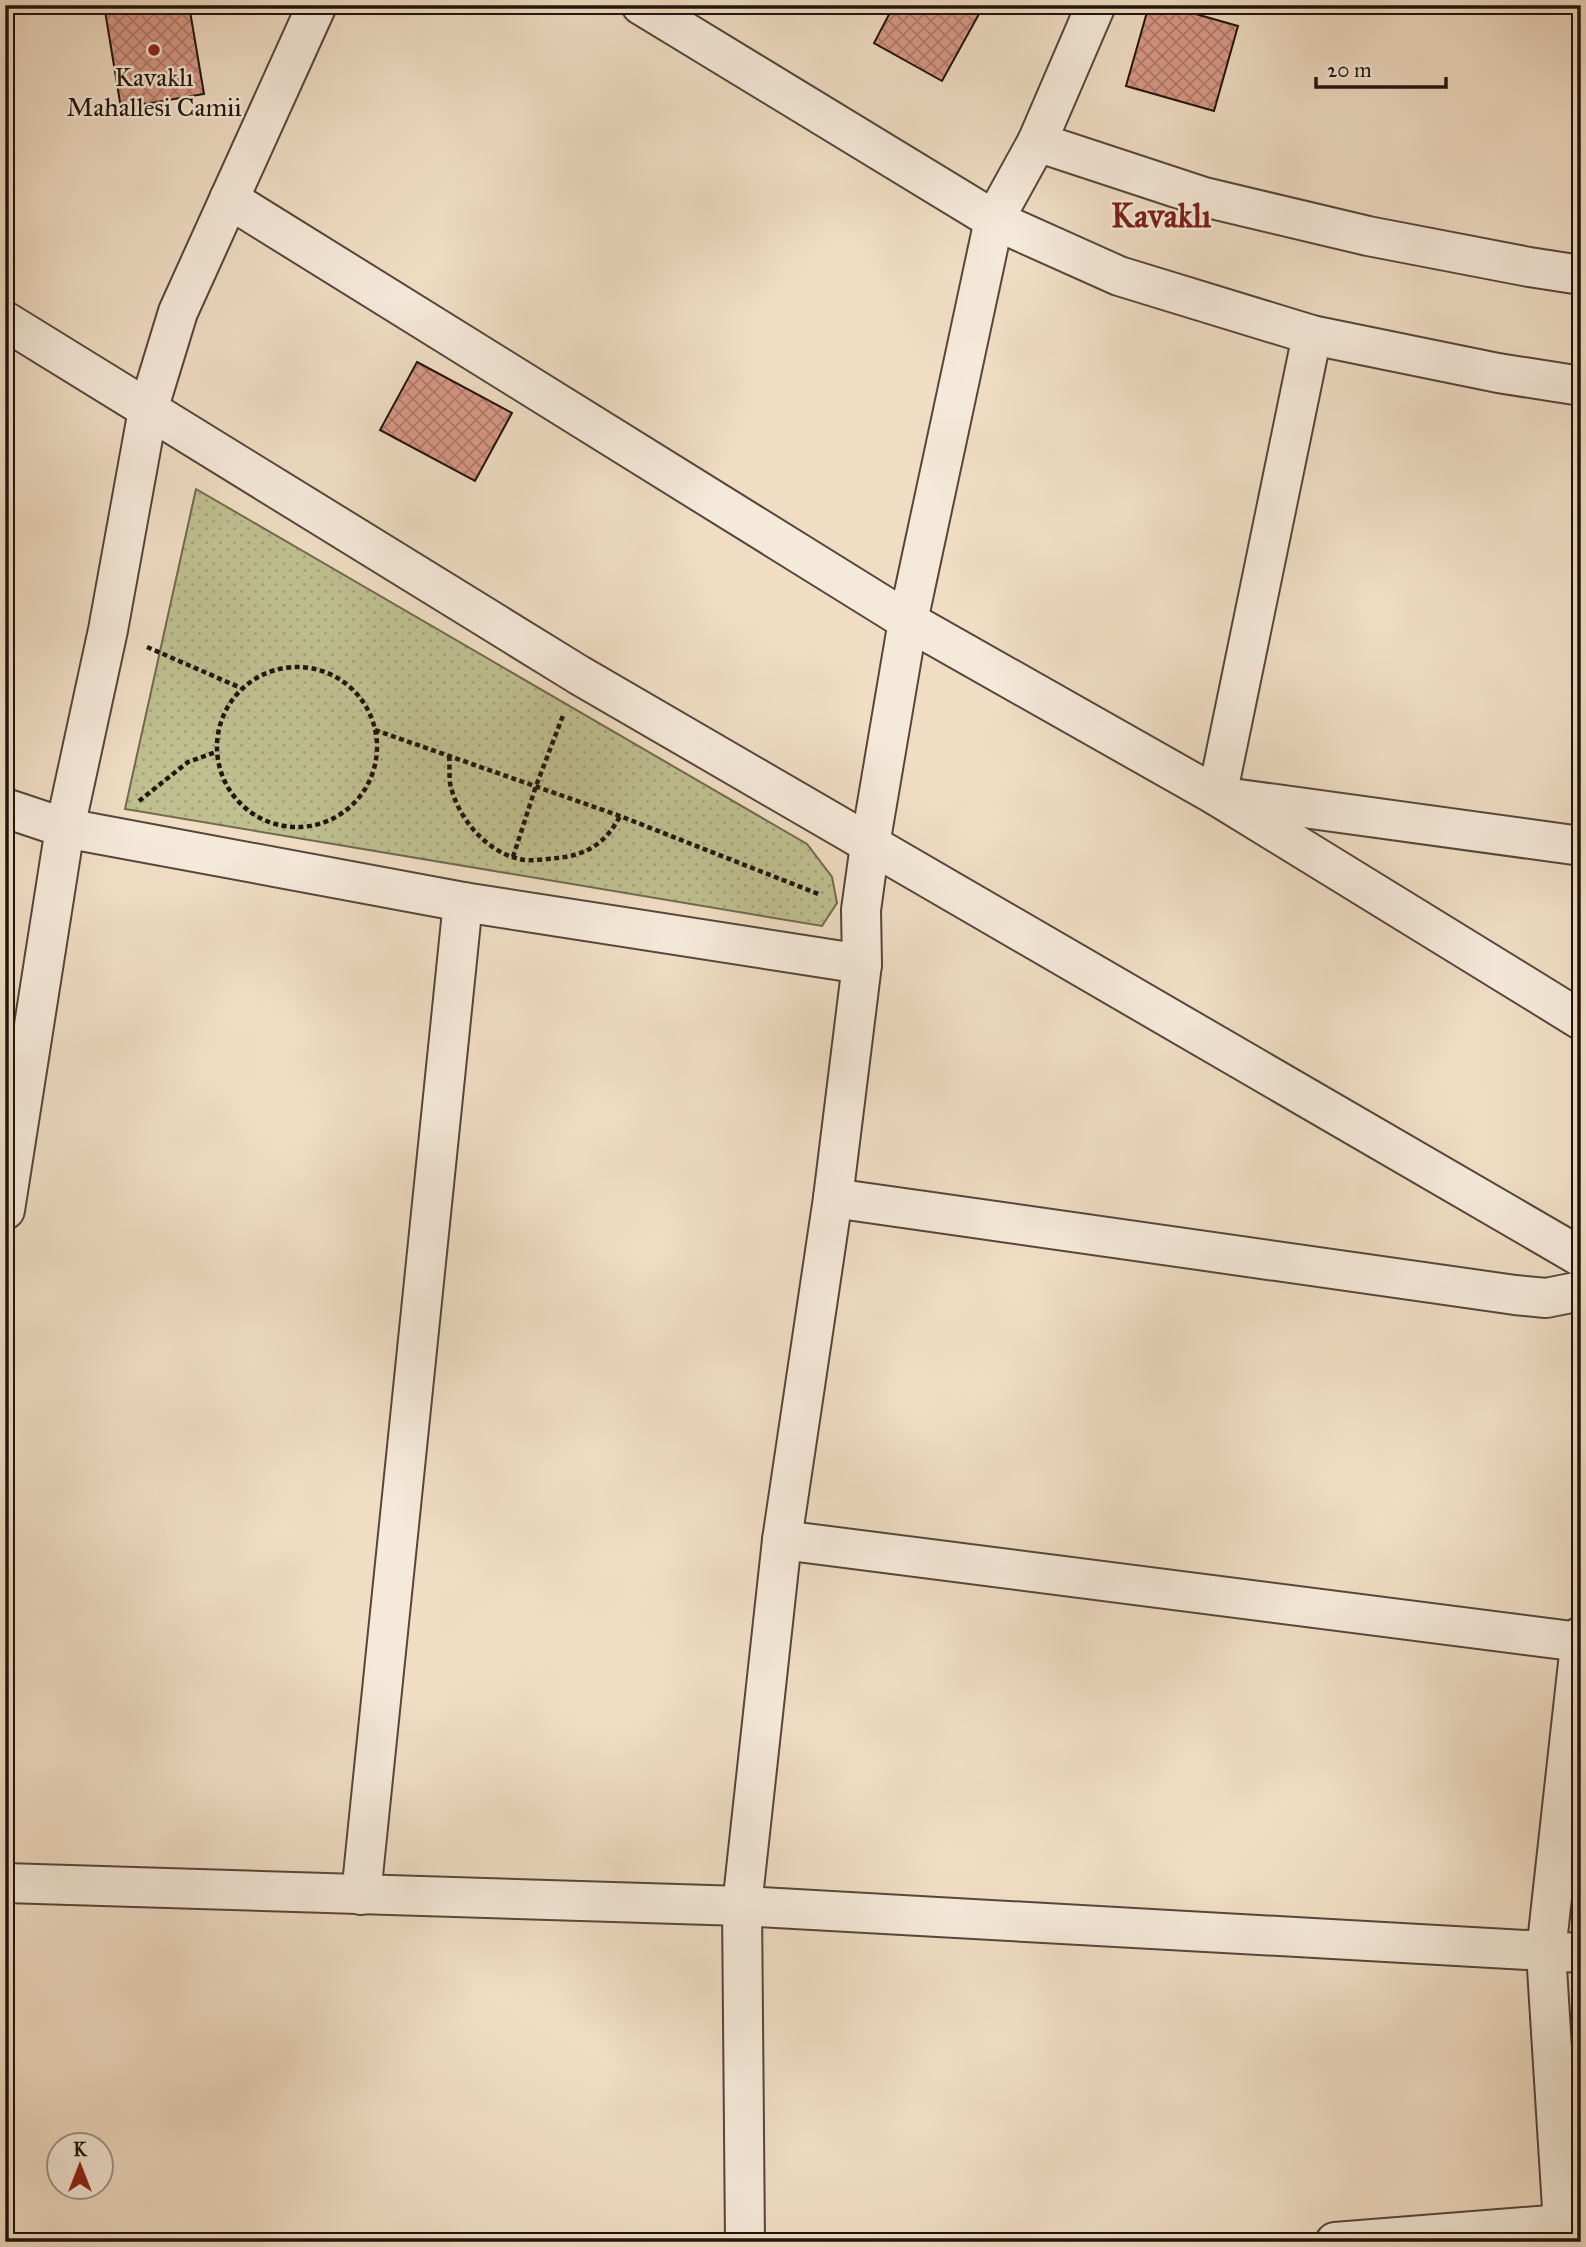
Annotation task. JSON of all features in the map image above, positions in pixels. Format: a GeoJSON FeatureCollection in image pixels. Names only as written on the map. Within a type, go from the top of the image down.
{"type":"FeatureCollection","features":[{"type":"Feature","properties":{"kind":"street"},"geometry":{"type":"LineString","coordinates":[[5,1210],[65,828],[108,630],[148,410],[178,312],[317,5]]}},
{"type":"Feature","properties":{"kind":"street"},"geometry":{"type":"LineString","coordinates":[[641,5],[679,15],[994,220],[1119,276],[1312,335],[1498,373],[1581,386]]}},
{"type":"Feature","properties":{"kind":"street"},"geometry":{"type":"LineString","coordinates":[[745,2242],[742,1906],[782,1540],[832,1198],[862,964],[862,910],[870,845],[908,621],[994,220],[1037,142],[1096,5]]}},
{"type":"Feature","properties":{"kind":"street"},"geometry":{"type":"LineString","coordinates":[[1037,142],[1204,197],[1368,236],[1581,275]]}},
{"type":"Feature","properties":{"kind":"street"},"geometry":{"type":"LineString","coordinates":[[229,199],[908,621],[1217,796],[1581,1020]]}},
{"type":"Feature","properties":{"kind":"street"},"geometry":{"type":"LineString","coordinates":[[5,321],[579,675],[1581,1257]]}},
{"type":"Feature","properties":{"kind":"street"},"geometry":{"type":"LineString","coordinates":[[1217,796],[1312,335]]}},
{"type":"Feature","properties":{"kind":"street"},"geometry":{"type":"LineString","coordinates":[[1217,796],[1581,846]]}},
{"type":"Feature","properties":{"kind":"street"},"geometry":{"type":"LineString","coordinates":[[5,808],[65,828],[463,902],[862,964]]}},
{"type":"Feature","properties":{"kind":"street"},"geometry":{"type":"LineString","coordinates":[[361,1895],[463,902]]}},
{"type":"Feature","properties":{"kind":"street"},"geometry":{"type":"LineString","coordinates":[[832,1198],[1515,1295],[1546,1298],[1581,1292]]}},
{"type":"Feature","properties":{"kind":"street"},"geometry":{"type":"LineString","coordinates":[[782,1540],[1580,1642]]}},
{"type":"Feature","properties":{"kind":"street"},"geometry":{"type":"LineString","coordinates":[[1335,2242],[1568,2230],[1563,1953],[1581,1636]]}},
{"type":"Feature","properties":{"kind":"street"},"geometry":{"type":"LineString","coordinates":[[5,1883],[742,1906],[1563,1953]]}},
{"type":"Feature","properties":{"kind":"path"},"geometry":{"type":"LineString","coordinates":[[108,630],[241,688]]}},
{"type":"Feature","properties":{"kind":"path"},"geometry":{"type":"LineString","coordinates":[[289,666],[317,668],[342,680],[362,698],[375,730],[378,750],[372,776],[358,799],[337,817],[313,826],[287,827],[262,820],[240,804],[225,783],[217,759],[217,733],[225,709],[241,688],[264,673],[289,666]]}},
{"type":"Feature","properties":{"kind":"path"},"geometry":{"type":"LineString","coordinates":[[513,857],[536,786],[579,675]]}},
{"type":"Feature","properties":{"kind":"path"},"geometry":{"type":"LineString","coordinates":[[375,730],[620,816],[862,910]]}},
{"type":"Feature","properties":{"kind":"path"},"geometry":{"type":"LineString","coordinates":[[108,835],[151,790],[188,762],[217,752]]}},
{"type":"Feature","properties":{"kind":"path"},"geometry":{"type":"LineString","coordinates":[[449,756],[450,783],[458,807],[484,841],[501,853],[521,860],[561,858],[583,852],[601,843],[620,816]]}},
{"type":"Feature","properties":{"kind":"green space"},"geometry":{"type":"Polygon","coordinates":[[[196,489],[807,844],[832,877],[837,903],[822,926],[125,809],[196,489]]]}},
{"type":"Feature","properties":{"kind":"building","name":"Kavaklı Mahallesi Camii"},"geometry":{"type":"Polygon","coordinates":[[[104,5],[189,5],[204,94],[121,108],[104,5]]]}},
{"type":"Feature","properties":{"kind":"building"},"geometry":{"type":"Polygon","coordinates":[[[894,5],[984,5],[942,81],[874,43],[894,5]]]}},
{"type":"Feature","properties":{"kind":"building"},"geometry":{"type":"Polygon","coordinates":[[[1149,5],[1164,5],[1238,26],[1214,111],[1126,86],[1149,5]]]}},
{"type":"Feature","properties":{"kind":"building"},"geometry":{"type":"Polygon","coordinates":[[[417,362],[512,413],[475,481],[380,430],[417,362]]]}},
{"type":"Feature","properties":{"kind":"place","name":"Kavaklı Mahallesi Camii"},"geometry":{"type":"Point","coordinates":[154,50]}},
{"type":"Feature","properties":{"kind":"district","name":"Kavaklı"},"geometry":{"type":"Point","coordinates":[1161,215]}}]}
